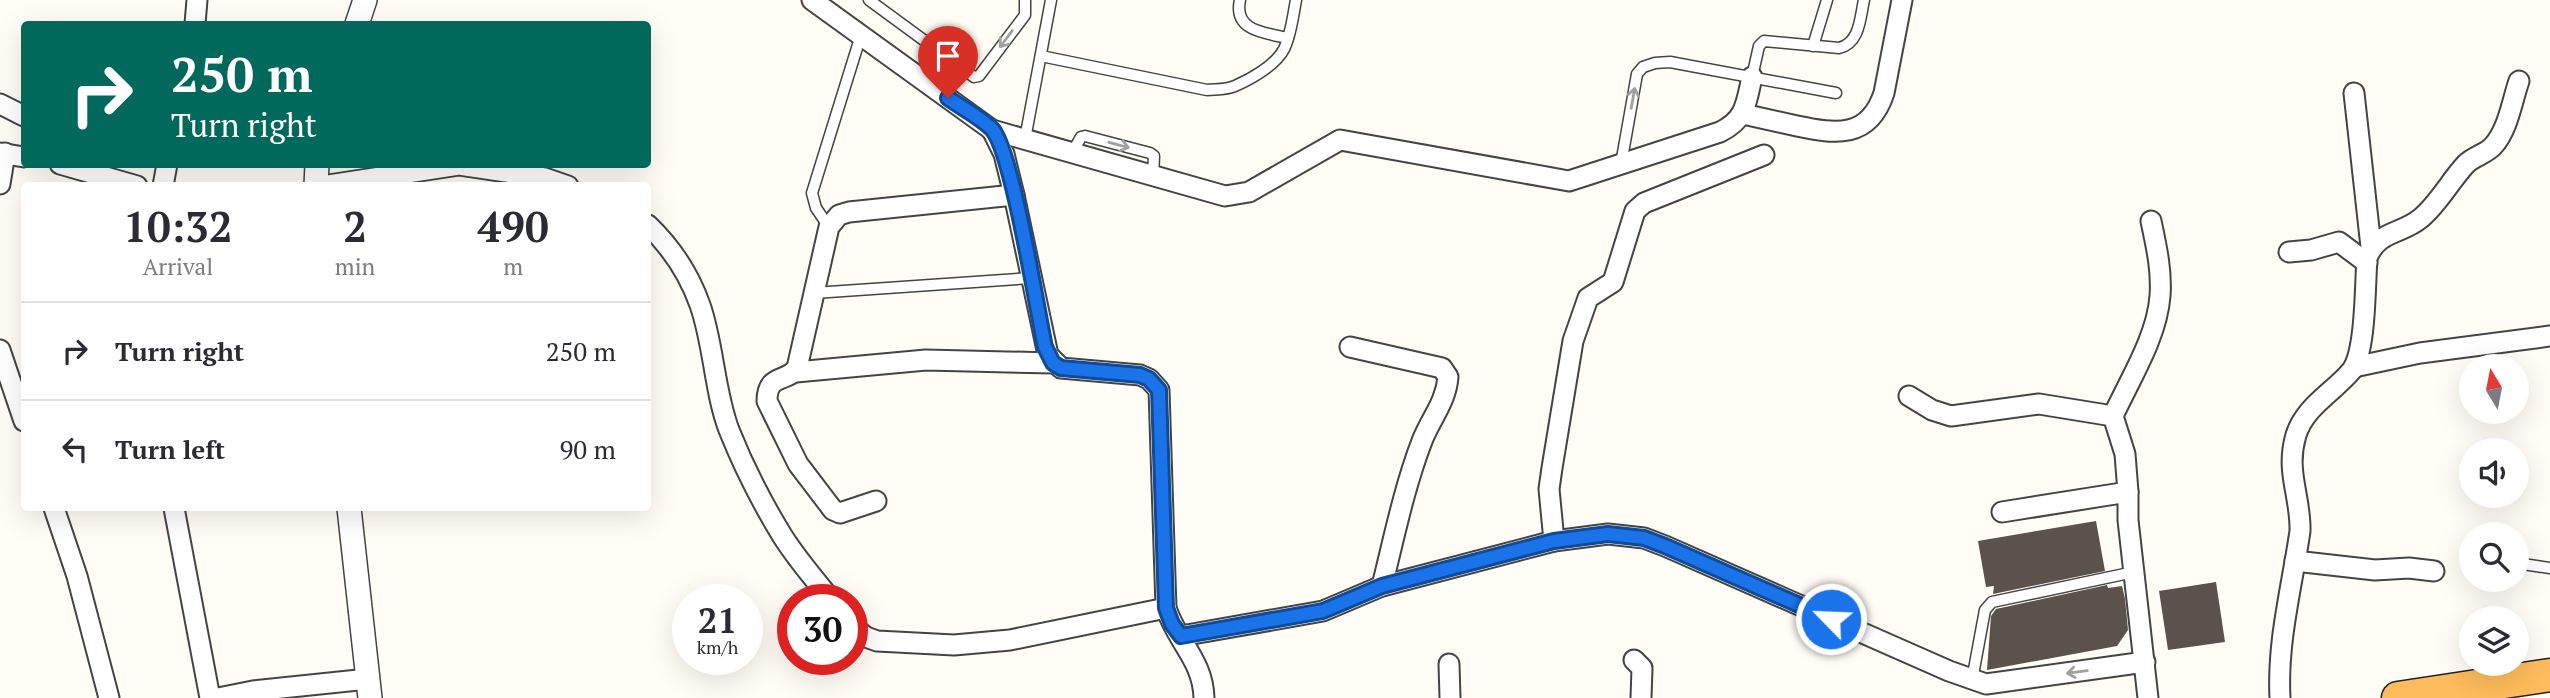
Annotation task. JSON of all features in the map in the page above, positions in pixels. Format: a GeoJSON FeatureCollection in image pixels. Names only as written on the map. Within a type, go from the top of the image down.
{"type":"FeatureCollection","features":[{"type":"Feature","properties":{"kind":"highway"},"geometry":{"type":"LineString","coordinates":[[2414,697],[2545,679]]}},
{"type":"Feature","properties":{"kind":"street"},"geometry":{"type":"LineString","coordinates":[[195,21],[197,0]]}},
{"type":"Feature","properties":{"kind":"street"},"geometry":{"type":"LineString","coordinates":[[358,21],[365,0]]}},
{"type":"Feature","properties":{"kind":"street"},"geometry":{"type":"LineString","coordinates":[[812,0],[992,130],[1224,196],[1249,192],[1340,140],[1569,181],[1732,126],[1743,114],[1752,77]]}},
{"type":"Feature","properties":{"kind":"street"},"geometry":{"type":"LineString","coordinates":[[1743,114],[1836,133],[1866,121],[1881,103],[1884,93],[1902,0]]}},
{"type":"Feature","properties":{"kind":"street"},"geometry":{"type":"LineString","coordinates":[[2369,255],[2384,236],[2420,220],[2434,206],[2466,163],[2494,145],[2502,131],[2519,81]]}},
{"type":"Feature","properties":{"kind":"street"},"geometry":{"type":"LineString","coordinates":[[2280,698],[2278,672],[2300,523],[2291,471],[2297,433],[2312,408],[2354,367],[2361,348],[2369,255],[2354,93]]}},
{"type":"Feature","properties":{"kind":"street"},"geometry":{"type":"LineString","coordinates":[[0,104],[21,114]]}},
{"type":"Feature","properties":{"kind":"street"},"geometry":{"type":"LineString","coordinates":[[992,130],[1004,154],[1045,347],[1053,363]]}},
{"type":"Feature","properties":{"kind":"street"},"geometry":{"type":"LineString","coordinates":[[0,184],[10,154]]}},
{"type":"Feature","properties":{"kind":"street"},"geometry":{"type":"LineString","coordinates":[[1554,541],[1549,488],[1573,341],[1588,298],[1613,282],[1635,211],[1644,203],[1764,155]]}},
{"type":"Feature","properties":{"kind":"street"},"geometry":{"type":"LineString","coordinates":[[74,168],[123,182]]}},
{"type":"Feature","properties":{"kind":"street"},"geometry":{"type":"LineString","coordinates":[[348,182],[439,168]]}},
{"type":"Feature","properties":{"kind":"street"},"geometry":{"type":"LineString","coordinates":[[479,168],[556,182]]}},
{"type":"Feature","properties":{"kind":"street"},"geometry":{"type":"LineString","coordinates":[[796,372],[829,227],[839,215],[1014,195]]}},
{"type":"Feature","properties":{"kind":"street"},"geometry":{"type":"LineString","coordinates":[[2148,698],[2128,520],[2125,454],[2113,416],[2152,330],[2160,297],[2159,260],[2151,220]]}},
{"type":"Feature","properties":{"kind":"street"},"geometry":{"type":"LineString","coordinates":[[651,228],[668,244],[701,306],[728,428],[744,466],[781,533],[819,584]]}},
{"type":"Feature","properties":{"kind":"street"},"geometry":{"type":"LineString","coordinates":[[2289,252],[2311,250],[2339,242],[2369,255]]}},
{"type":"Feature","properties":{"kind":"street"},"geometry":{"type":"LineString","coordinates":[[2354,367],[2420,353],[2550,336]]}},
{"type":"Feature","properties":{"kind":"street"},"geometry":{"type":"LineString","coordinates":[[1350,347],[1442,368],[1448,377],[1445,397],[1422,440],[1409,480],[1382,586]]}},
{"type":"Feature","properties":{"kind":"street"},"geometry":{"type":"LineString","coordinates":[[0,350],[21,413]]}},
{"type":"Feature","properties":{"kind":"street"},"geometry":{"type":"LineString","coordinates":[[876,501],[836,512],[798,464],[768,408],[766,396],[776,379],[796,372],[926,360],[1053,363],[1070,371],[1140,375],[1149,379],[1159,390],[1166,608],[1172,624],[1202,675],[1204,698]]}},
{"type":"Feature","properties":{"kind":"street"},"geometry":{"type":"LineString","coordinates":[[1909,396],[1932,410],[1951,416],[2039,404],[2113,416]]}},
{"type":"Feature","properties":{"kind":"street"},"geometry":{"type":"LineString","coordinates":[[2002,512],[2128,492]]}},
{"type":"Feature","properties":{"kind":"street"},"geometry":{"type":"LineString","coordinates":[[55,511],[77,576],[109,698]]}},
{"type":"Feature","properties":{"kind":"street"},"geometry":{"type":"LineString","coordinates":[[174,511],[210,698]]}},
{"type":"Feature","properties":{"kind":"street"},"geometry":{"type":"LineString","coordinates":[[218,698],[253,691],[369,689],[349,511]]}},
{"type":"Feature","properties":{"kind":"street"},"geometry":{"type":"LineString","coordinates":[[1181,636],[1323,611],[1382,586],[1554,541],[1608,534],[1644,538],[1981,687],[2145,662]]}},
{"type":"Feature","properties":{"kind":"street"},"geometry":{"type":"LineString","coordinates":[[2295,561],[2375,570],[2409,568],[2434,571]]}},
{"type":"Feature","properties":{"kind":"street"},"geometry":{"type":"LineString","coordinates":[[868,638],[877,641],[954,645],[1010,640],[1166,608]]}},
{"type":"Feature","properties":{"kind":"street"},"geometry":{"type":"LineString","coordinates":[[1634,660],[1642,668],[1641,698]]}},
{"type":"Feature","properties":{"kind":"street"},"geometry":{"type":"LineString","coordinates":[[1449,664],[1450,698]]}},
{"type":"Feature","properties":{"kind":"lane"},"geometry":{"type":"LineString","coordinates":[[870,0],[974,77],[979,76],[1025,15],[1025,0]]}},
{"type":"Feature","properties":{"kind":"lane"},"geometry":{"type":"LineString","coordinates":[[1025,139],[1051,0]]}},
{"type":"Feature","properties":{"kind":"lane"},"geometry":{"type":"LineString","coordinates":[[1240,0],[1238,8],[1241,20],[1249,29],[1288,38]]}},
{"type":"Feature","properties":{"kind":"lane"},"geometry":{"type":"LineString","coordinates":[[1041,57],[1207,90],[1234,87],[1273,62],[1283,51],[1296,0]]}},
{"type":"Feature","properties":{"kind":"lane"},"geometry":{"type":"LineString","coordinates":[[1813,46],[1827,0]]}},
{"type":"Feature","properties":{"kind":"lane"},"geometry":{"type":"LineString","coordinates":[[1752,77],[1759,46],[1765,41],[1839,48],[1848,45],[1857,33],[1864,0]]}},
{"type":"Feature","properties":{"kind":"lane"},"geometry":{"type":"LineString","coordinates":[[829,227],[816,208],[812,192],[861,35]]}},
{"type":"Feature","properties":{"kind":"lane"},"geometry":{"type":"LineString","coordinates":[[1620,165],[1637,74],[1655,63],[1670,62],[1836,93]]}},
{"type":"Feature","properties":{"kind":"lane"},"geometry":{"type":"LineString","coordinates":[[813,293],[1031,278]]}},
{"type":"Feature","properties":{"kind":"lane"},"geometry":{"type":"LineString","coordinates":[[2529,565],[2550,568]]}},
{"type":"Feature","properties":{"kind":"lane"},"geometry":{"type":"LineString","coordinates":[[1981,687],[1984,610],[1992,601],[2134,572]]}},
{"type":"Feature","properties":{"kind":"building"},"geometry":{"type":"Polygon","coordinates":[[[2096,521],[2105,571],[1993,594],[1994,586],[1986,587],[1978,541],[2096,521]]]}},
{"type":"Feature","properties":{"kind":"building"},"geometry":{"type":"Polygon","coordinates":[[[2216,582],[2225,642],[2168,650],[2159,591],[2216,582]]]}},
{"type":"Feature","properties":{"kind":"building"},"geometry":{"type":"Polygon","coordinates":[[[2107,585],[2108,588],[2122,586],[2125,599],[2128,630],[2117,646],[1987,670],[1991,616],[1996,609],[2107,585]]]}},
{"type":"Feature","properties":{"kind":"route"},"geometry":{"type":"LineString","coordinates":[[948,98],[992,130],[999,140],[1014,195],[1045,347],[1053,363],[1070,371],[1140,375],[1156,384],[1159,390],[1166,608],[1172,624],[1181,636],[1323,611],[1382,586],[1554,541],[1608,534],[1644,538],[1665,546],[1831,619]]}}]}
